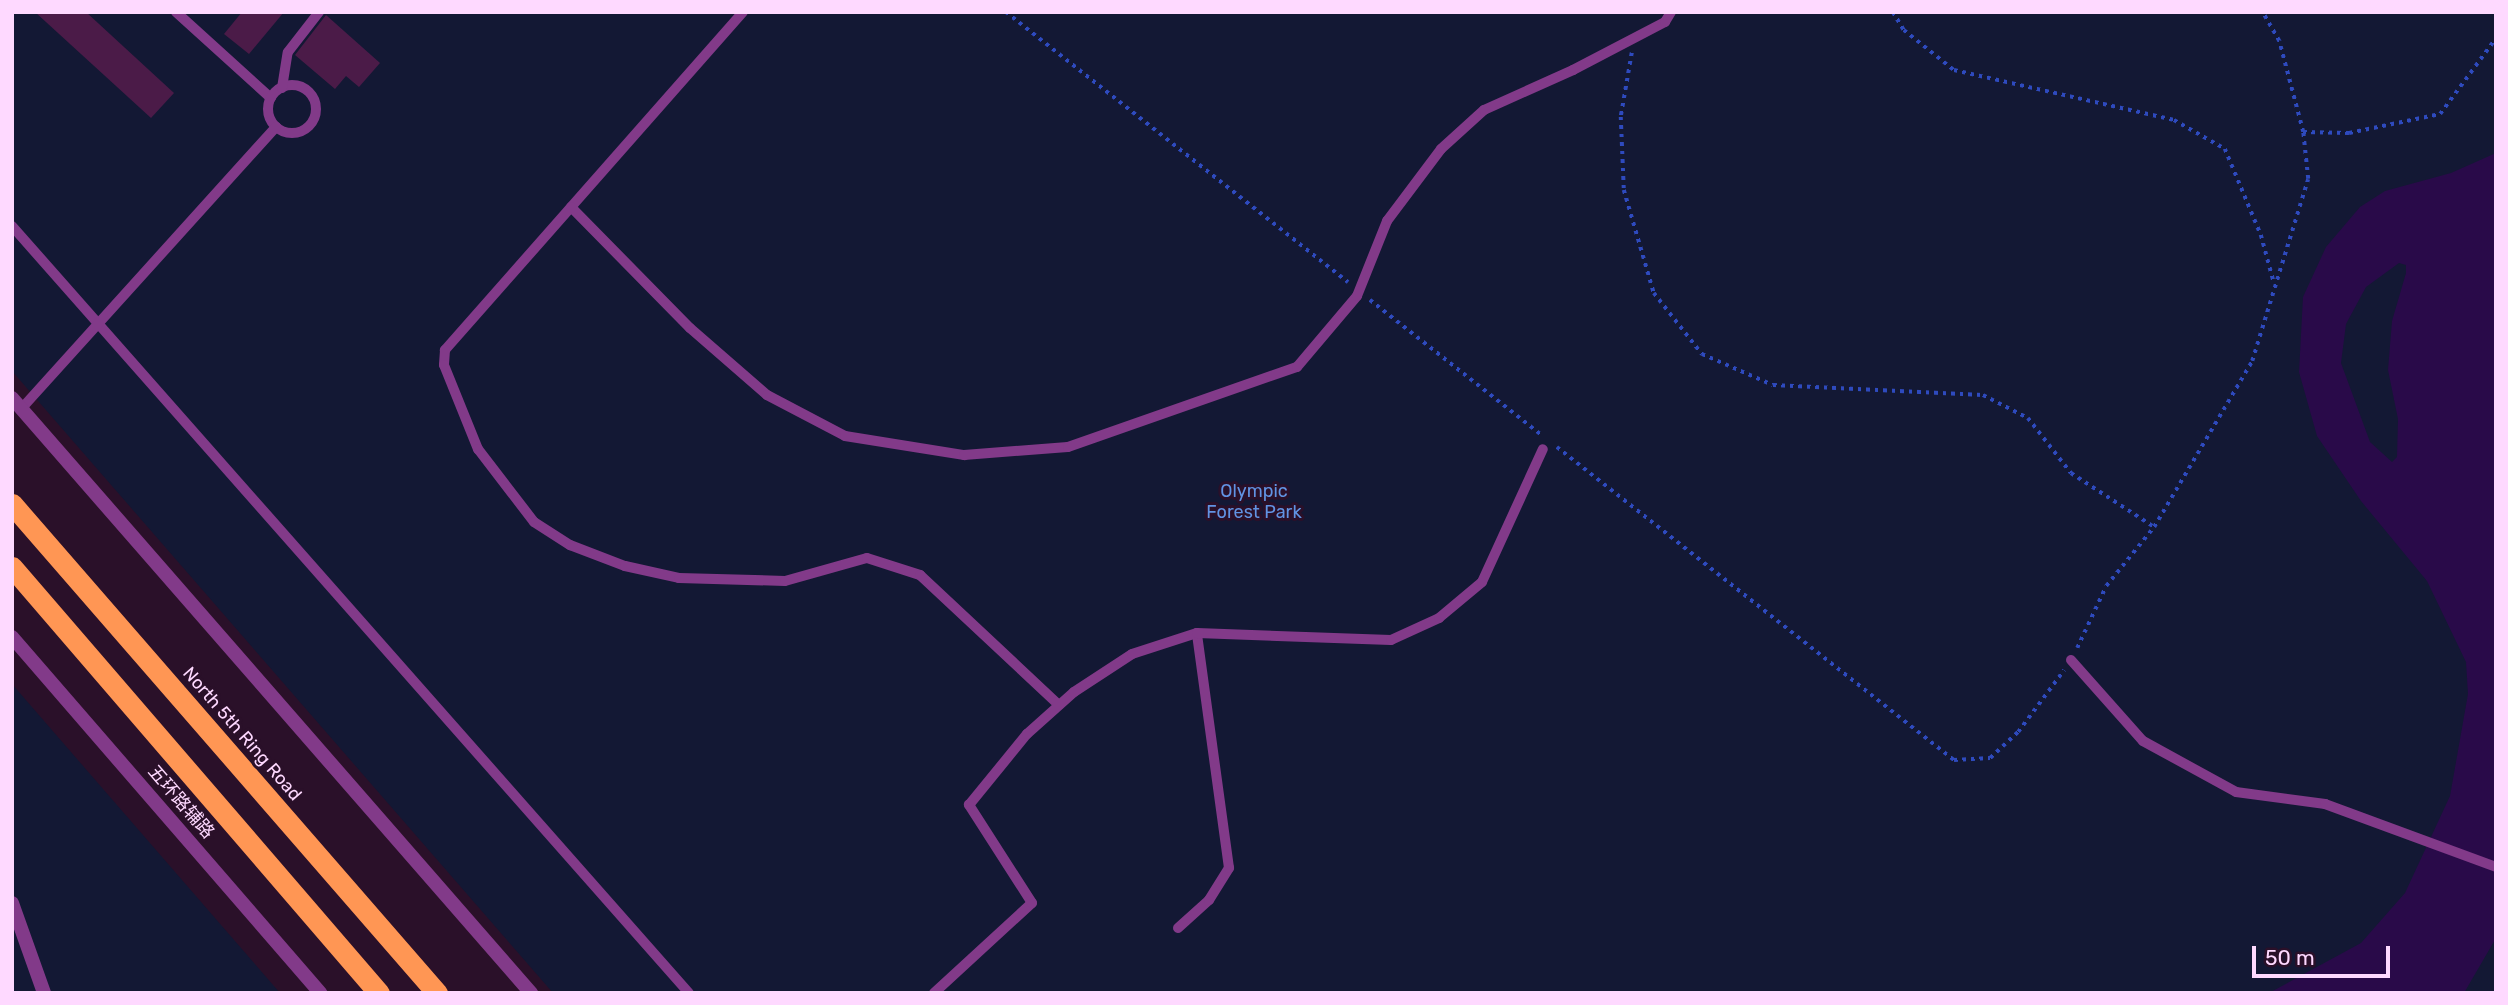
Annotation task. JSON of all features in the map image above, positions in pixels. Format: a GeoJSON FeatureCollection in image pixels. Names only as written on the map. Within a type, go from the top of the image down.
{"type":"FeatureCollection","features":[{"type":"Feature","properties":{"kind":"highway","name":"North 5th Ring Road"},"geometry":{"type":"LineString","coordinates":[[12,504],[437,993]]}},
{"type":"Feature","properties":{"kind":"highway"},"geometry":{"type":"LineString","coordinates":[[12,567],[379,993]]}},
{"type":"Feature","properties":{"kind":"highway"},"geometry":{"type":"LineString","coordinates":[[395,945],[444,993]]}},
{"type":"Feature","properties":{"kind":"street"},"geometry":{"type":"LineString","coordinates":[[17,403],[531,993]]}},
{"type":"Feature","properties":{"kind":"street","name":"五环路辅路"},"geometry":{"type":"LineString","coordinates":[[12,637],[320,993]]}},
{"type":"Feature","properties":{"kind":"street"},"geometry":{"type":"LineString","coordinates":[[12,903],[44,993]]}},
{"type":"Feature","properties":{"kind":"lane"},"geometry":{"type":"LineString","coordinates":[[176,12],[271,98]]}},
{"type":"Feature","properties":{"kind":"lane"},"geometry":{"type":"LineString","coordinates":[[282,88],[288,52],[319,12]]}},
{"type":"Feature","properties":{"kind":"lane"},"geometry":{"type":"LineString","coordinates":[[743,12],[445,350],[444,365],[478,449],[534,522],[603,558],[679,578],[785,582],[867,558],[920,575],[1059,705]]}},
{"type":"Feature","properties":{"kind":"lane"},"geometry":{"type":"LineString","coordinates":[[571,207],[690,328],[767,395],[845,436],[964,455],[1068,447],[1297,367],[1359,291],[1387,221],[1441,149],[1484,110],[1665,22],[1671,12]]}},
{"type":"Feature","properties":{"kind":"lane"},"geometry":{"type":"LineString","coordinates":[[298,86],[310,95],[314,117],[298,132],[276,127],[268,114],[271,98],[282,88],[298,86]]}},
{"type":"Feature","properties":{"kind":"lane"},"geometry":{"type":"LineString","coordinates":[[17,403],[99,326],[276,127]]}},
{"type":"Feature","properties":{"kind":"lane"},"geometry":{"type":"LineString","coordinates":[[12,226],[688,993]]}},
{"type":"Feature","properties":{"kind":"lane"},"geometry":{"type":"LineString","coordinates":[[933,993],[1032,904],[969,806],[1027,734],[1059,705],[1132,653],[1197,634],[1391,640],[1438,618],[1482,582],[1543,449]]}},
{"type":"Feature","properties":{"kind":"lane"},"geometry":{"type":"LineString","coordinates":[[1178,928],[1209,900],[1229,868],[1197,634]]}},
{"type":"Feature","properties":{"kind":"lane"},"geometry":{"type":"LineString","coordinates":[[2071,660],[2143,741],[2236,792],[2325,804],[2496,867]]}},
{"type":"Feature","properties":{"kind":"path"},"geometry":{"type":"LineString","coordinates":[[1006,12],[1954,760],[1990,758],[2018,732],[2071,660],[2106,586],[2154,527],[2252,361],[2308,179],[2303,132],[2279,41],[2262,12]]}},
{"type":"Feature","properties":{"kind":"path"},"geometry":{"type":"LineString","coordinates":[[1894,12],[1904,30],[1954,70],[2174,120],[2225,149],[2261,235],[2275,286]]}},
{"type":"Feature","properties":{"kind":"path"},"geometry":{"type":"LineString","coordinates":[[1635,37],[1621,117],[1625,190],[1654,293],[1702,354],[1773,386],[1983,395],[2028,418],[2071,473],[2154,527]]}},
{"type":"Feature","properties":{"kind":"path"},"geometry":{"type":"LineString","coordinates":[[2303,132],[2348,133],[2441,114],[2496,38]]}},
{"type":"Feature","properties":{"kind":"green space","name":"Olympic Forest Park"},"geometry":{"type":"Polygon","coordinates":[[[12,12],[2496,12],[2496,993],[553,993],[12,371],[12,12]]]}},
{"type":"Feature","properties":{"kind":"green space"},"geometry":{"type":"Polygon","coordinates":[[[12,684],[280,993],[12,993],[12,684]]]}},
{"type":"Feature","properties":{"kind":"shaded area"},"geometry":{"type":"Polygon","coordinates":[[[2496,153],[2496,938],[2464,993],[2269,993],[2361,943],[2405,893],[2450,796],[2468,694],[2466,662],[2427,581],[2361,501],[2317,436],[2299,372],[2303,297],[2326,247],[2360,207],[2385,191],[2451,173],[2496,153]],[[2399,263],[2366,287],[2346,324],[2341,363],[2370,442],[2392,462],[2397,457],[2398,419],[2388,370],[2392,321],[2406,265],[2399,263]]]}},
{"type":"Feature","properties":{"kind":"building"},"geometry":{"type":"Polygon","coordinates":[[[35,12],[86,12],[174,93],[151,118],[35,12]]]}},
{"type":"Feature","properties":{"kind":"building"},"geometry":{"type":"Polygon","coordinates":[[[242,12],[284,12],[249,54],[224,34],[242,12]]]}},
{"type":"Feature","properties":{"kind":"building"},"geometry":{"type":"Polygon","coordinates":[[[326,15],[380,63],[359,87],[346,76],[335,89],[295,55],[326,15]]]}}]}
